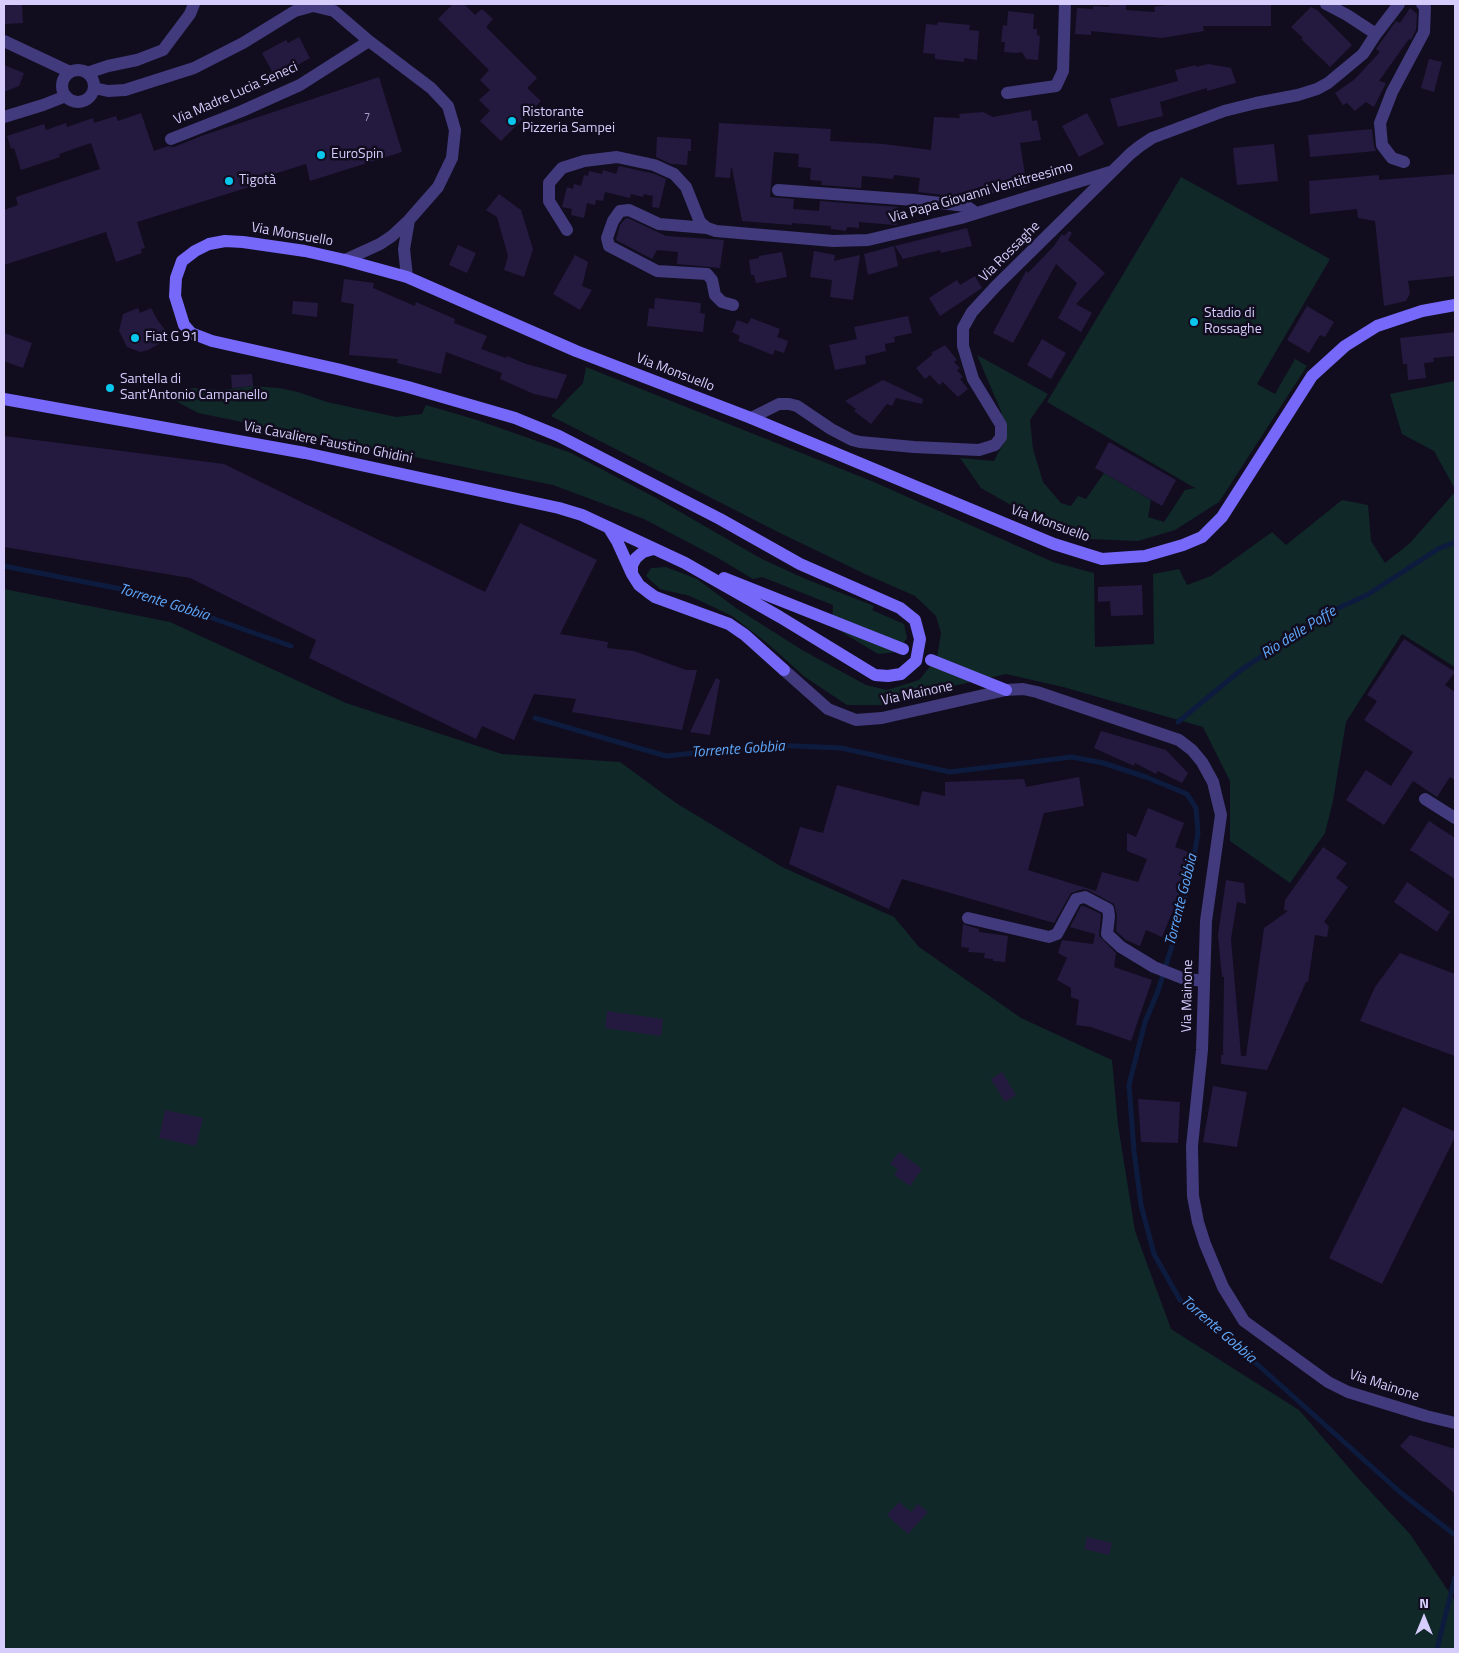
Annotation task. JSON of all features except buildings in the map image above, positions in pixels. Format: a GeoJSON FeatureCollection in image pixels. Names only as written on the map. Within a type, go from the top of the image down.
{"type":"FeatureCollection","features":[{"type":"Feature","properties":{"kind":"main road","name":"Via Monsuello"},"geometry":{"type":"LineString","coordinates":[[639,542],[681,561],[780,617],[875,675],[901,674],[916,661],[920,639],[915,620],[900,608],[800,564],[720,519],[559,436],[515,418],[408,387],[212,341],[191,333],[184,325],[175,296],[176,278],[182,261],[195,251],[209,244],[225,241],[243,242],[305,251],[407,277],[576,351],[752,418],[1054,544],[1102,559],[1145,556],[1202,537],[1222,517],[1312,376],[1345,346],[1377,326],[1422,311],[1455,305]]}},
{"type":"Feature","properties":{"kind":"main road","name":"Via Cavaliere Faustino Ghidini"},"geometry":{"type":"LineString","coordinates":[[4,399],[218,436],[392,471],[559,508],[582,515],[639,542]]}},
{"type":"Feature","properties":{"kind":"main road"},"geometry":{"type":"LineString","coordinates":[[609,528],[618,541],[632,574],[639,585],[654,597],[729,624],[784,670]]}},
{"type":"Feature","properties":{"kind":"main road"},"geometry":{"type":"LineString","coordinates":[[632,574],[632,565],[636,558],[643,552],[653,549]]}},
{"type":"Feature","properties":{"kind":"main road"},"geometry":{"type":"LineString","coordinates":[[681,561],[904,649]]}},
{"type":"Feature","properties":{"kind":"main road"},"geometry":{"type":"LineString","coordinates":[[931,660],[1006,690]]}},
{"type":"Feature","properties":{"kind":"street"},"geometry":{"type":"LineString","coordinates":[[87,73],[137,60],[163,50],[190,14],[194,4]]}},
{"type":"Feature","properties":{"kind":"street"},"geometry":{"type":"LineString","coordinates":[[1006,93],[1056,86],[1063,71],[1065,4]]}},
{"type":"Feature","properties":{"kind":"street"},"geometry":{"type":"LineString","coordinates":[[1326,4],[1376,34]]}},
{"type":"Feature","properties":{"kind":"street","name":"Via Rossaghe"},"geometry":{"type":"LineString","coordinates":[[752,418],[779,404],[789,404],[802,409],[832,429],[860,442],[979,450],[995,445],[1001,437],[1001,425],[973,379],[963,346],[963,328],[972,312],[1130,154],[1152,138],[1224,110],[1298,95],[1317,89],[1328,83],[1363,54],[1399,4]]}},
{"type":"Feature","properties":{"kind":"street"},"geometry":{"type":"LineString","coordinates":[[1404,162],[1392,158],[1382,145],[1380,123],[1392,92],[1424,32],[1424,7],[1422,4]]}},
{"type":"Feature","properties":{"kind":"street"},"geometry":{"type":"LineString","coordinates":[[94,88],[125,90],[194,68],[243,43],[295,11],[313,6],[334,11],[431,88],[448,106],[455,130],[452,158],[438,187],[392,236],[380,244],[345,260]]}},
{"type":"Feature","properties":{"kind":"street","name":"Via Madre Lucia Seneci"},"geometry":{"type":"LineString","coordinates":[[171,139],[300,85],[369,40]]}},
{"type":"Feature","properties":{"kind":"street"},"geometry":{"type":"LineString","coordinates":[[4,41],[70,72]]}},
{"type":"Feature","properties":{"kind":"street"},"geometry":{"type":"LineString","coordinates":[[79,70],[87,73],[93,79],[94,88],[90,97],[80,102],[70,100],[62,86],[66,76],[70,72],[79,70]]}},
{"type":"Feature","properties":{"kind":"street"},"geometry":{"type":"LineString","coordinates":[[4,117],[43,106],[66,96]]}},
{"type":"Feature","properties":{"kind":"street"},"geometry":{"type":"LineString","coordinates":[[567,230],[549,201],[549,183],[562,168],[584,160],[617,157],[654,165],[674,174],[686,187],[700,222],[707,228]]}},
{"type":"Feature","properties":{"kind":"street","name":"Via Papa Giovanni Ventitreesimo"},"geometry":{"type":"LineString","coordinates":[[734,305],[722,302],[715,295],[712,280],[707,274],[657,271],[609,246],[607,238],[613,221],[620,211],[628,210],[659,224],[707,228],[716,231],[833,241],[868,240],[976,213],[1112,172]]}},
{"type":"Feature","properties":{"kind":"street"},"geometry":{"type":"LineString","coordinates":[[778,190],[914,200],[966,206],[976,213]]}},
{"type":"Feature","properties":{"kind":"street"},"geometry":{"type":"LineString","coordinates":[[407,277],[404,249],[409,220]]}},
{"type":"Feature","properties":{"kind":"street","name":"Via Mainone"},"geometry":{"type":"LineString","coordinates":[[784,670],[828,709],[856,720],[882,718],[1006,690],[1023,689],[1179,740],[1192,750],[1202,762],[1213,782],[1221,815],[1206,920],[1200,1078],[1192,1146],[1193,1196],[1205,1244],[1223,1288],[1244,1321],[1328,1382],[1348,1392],[1455,1423]]}},
{"type":"Feature","properties":{"kind":"street"},"geometry":{"type":"LineString","coordinates":[[1426,799],[1455,818]]}},
{"type":"Feature","properties":{"kind":"street"},"geometry":{"type":"LineString","coordinates":[[968,918],[1049,937],[1057,934],[1076,900],[1084,897],[1108,908],[1110,916],[1107,934],[1121,947],[1154,967],[1182,978],[1203,981]]}},
{"type":"Feature","properties":{"kind":"green space","name":"Stadio di Rossaghe"},"geometry":{"type":"Polygon","coordinates":[[[1181,177],[1330,259],[1257,384],[1275,394],[1295,359],[1307,366],[1219,502],[1175,530],[1138,541],[1089,539],[1016,508],[981,488],[960,458],[994,461],[1004,442],[1001,411],[977,355],[1048,394],[1030,420],[1033,449],[1043,482],[1061,503],[1071,506],[1078,496],[1086,499],[1104,473],[1151,500],[1148,517],[1164,522],[1185,490],[1195,488],[1047,402],[1181,177]]]}},
{"type":"Feature","properties":{"kind":"green space"},"geometry":{"type":"Polygon","coordinates":[[[586,367],[874,482],[1053,562],[1094,573],[1095,647],[1154,644],[1153,574],[1179,569],[1187,585],[1211,576],[1272,532],[1286,545],[1342,500],[1368,505],[1371,541],[1385,563],[1410,543],[1455,492],[1455,667],[1402,634],[1346,722],[1333,801],[1325,833],[1290,883],[1230,841],[1230,781],[1203,727],[1063,687],[1006,674],[881,705],[847,705],[805,677],[767,643],[732,616],[690,596],[660,589],[646,576],[651,568],[666,567],[697,579],[736,608],[802,650],[866,685],[887,690],[919,680],[937,658],[941,633],[936,616],[915,596],[778,532],[551,416],[583,383],[586,367]]]}},
{"type":"Feature","properties":{"kind":"green space"},"geometry":{"type":"Polygon","coordinates":[[[1455,381],[1455,489],[1434,451],[1402,434],[1390,394],[1455,381]]]}},
{"type":"Feature","properties":{"kind":"green space"},"geometry":{"type":"Polygon","coordinates":[[[253,386],[298,392],[327,402],[396,417],[422,414],[426,405],[477,420],[571,453],[656,498],[760,558],[803,578],[874,606],[872,610],[904,624],[907,638],[897,652],[878,654],[832,626],[833,605],[762,577],[753,579],[718,558],[644,519],[553,485],[198,413],[172,399],[161,396],[193,388],[222,390],[253,386]]]}},
{"type":"Feature","properties":{"kind":"green space"},"geometry":{"type":"Polygon","coordinates":[[[4,589],[170,622],[346,703],[502,754],[620,762],[676,803],[782,867],[894,917],[919,947],[1021,1018],[1112,1060],[1118,1125],[1135,1231],[1171,1329],[1299,1410],[1356,1476],[1410,1534],[1455,1601],[1455,1649],[4,1649],[4,589]]]}},
{"type":"Feature","properties":{"kind":"waterway","name":"Rio delle Poffe"},"geometry":{"type":"LineString","coordinates":[[1178,722],[1241,670],[1325,614],[1367,595],[1438,549],[1455,542]]}},
{"type":"Feature","properties":{"kind":"waterway","name":"Torrente Gobbia"},"geometry":{"type":"LineString","coordinates":[[4,566],[141,593],[291,646]]}},
{"type":"Feature","properties":{"kind":"waterway","name":"Torrente Gobbia"},"geometry":{"type":"LineString","coordinates":[[535,718],[666,756],[772,745],[841,748],[950,772],[1072,757],[1103,763],[1146,777],[1187,794],[1196,808],[1198,833],[1192,868],[1179,923],[1158,991],[1145,1022],[1129,1085],[1134,1151],[1141,1205],[1154,1254],[1180,1300],[1248,1356],[1401,1493],[1455,1535]]}},
{"type":"Feature","properties":{"kind":"waterway"},"geometry":{"type":"LineString","coordinates":[[1437,1649],[1455,1577]]}},
{"type":"Feature","properties":{"kind":"place","name":"Ristorante Pizzeria Sampei"},"geometry":{"type":"Point","coordinates":[512,121]}},
{"type":"Feature","properties":{"kind":"place","name":"EuroSpin"},"geometry":{"type":"Point","coordinates":[321,155]}},
{"type":"Feature","properties":{"kind":"place","name":"Tigotà"},"geometry":{"type":"Point","coordinates":[229,181]}},
{"type":"Feature","properties":{"kind":"place","name":"Stadio di Rossaghe"},"geometry":{"type":"Point","coordinates":[1194,322]}},
{"type":"Feature","properties":{"kind":"place","name":"Fiat G 91"},"geometry":{"type":"Point","coordinates":[135,338]}},
{"type":"Feature","properties":{"kind":"place","name":"Santella di Sant'Antonio Campanello"},"geometry":{"type":"Point","coordinates":[110,388]}}]}
